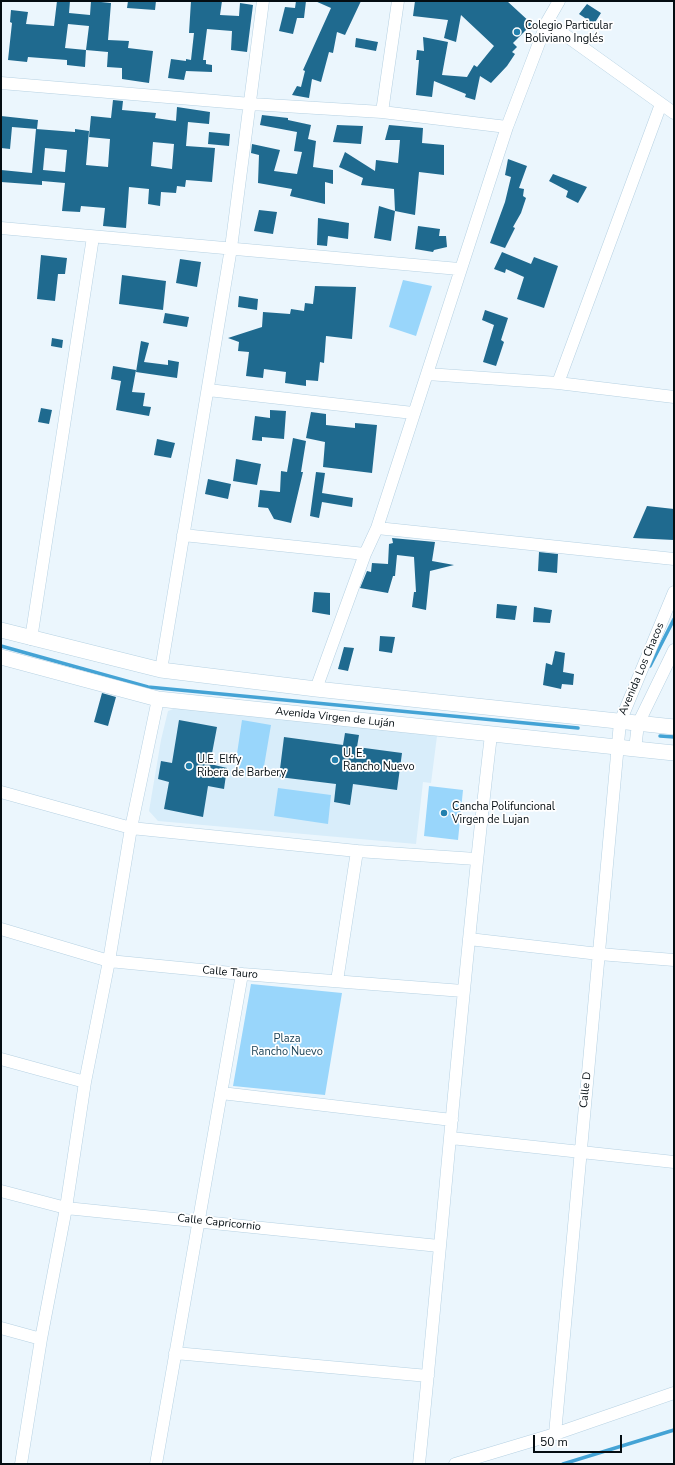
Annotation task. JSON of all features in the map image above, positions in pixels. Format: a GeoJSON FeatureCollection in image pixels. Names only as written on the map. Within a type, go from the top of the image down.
{"type":"FeatureCollection","features":[{"type":"Feature","properties":{"kind":"main road"},"geometry":{"type":"LineString","coordinates":[[1,630],[31,639],[161,670],[316,689],[674,727]]}},
{"type":"Feature","properties":{"kind":"main road","name":"Avenida Virgen de Luján"},"geometry":{"type":"LineString","coordinates":[[1,657],[158,699],[490,735],[674,753]]}},
{"type":"Feature","properties":{"kind":"street"},"geometry":{"type":"LineString","coordinates":[[161,670],[231,248],[263,1]]}},
{"type":"Feature","properties":{"kind":"street"},"geometry":{"type":"LineString","coordinates":[[382,112],[398,1]]}},
{"type":"Feature","properties":{"kind":"street"},"geometry":{"type":"LineString","coordinates":[[316,689],[365,554],[377,528],[413,413],[507,127],[547,22],[559,1]]}},
{"type":"Feature","properties":{"kind":"street"},"geometry":{"type":"LineString","coordinates":[[547,22],[674,114]]}},
{"type":"Feature","properties":{"kind":"street"},"geometry":{"type":"LineString","coordinates":[[1,83],[250,104],[382,112],[507,127]]}},
{"type":"Feature","properties":{"kind":"street"},"geometry":{"type":"LineString","coordinates":[[558,383],[661,104]]}},
{"type":"Feature","properties":{"kind":"street"},"geometry":{"type":"LineString","coordinates":[[1,228],[460,269]]}},
{"type":"Feature","properties":{"kind":"street"},"geometry":{"type":"LineString","coordinates":[[31,639],[93,237]]}},
{"type":"Feature","properties":{"kind":"street"},"geometry":{"type":"LineString","coordinates":[[427,374],[558,383],[674,397]]}},
{"type":"Feature","properties":{"kind":"street"},"geometry":{"type":"LineString","coordinates":[[208,390],[413,413]]}},
{"type":"Feature","properties":{"kind":"street"},"geometry":{"type":"LineString","coordinates":[[377,528],[674,559]]}},
{"type":"Feature","properties":{"kind":"street"},"geometry":{"type":"LineString","coordinates":[[183,535],[365,554]]}},
{"type":"Feature","properties":{"kind":"street","name":"Avenida Los Chacos"},"geometry":{"type":"LineString","coordinates":[[617,747],[620,722],[674,592]]}},
{"type":"Feature","properties":{"kind":"street","name":"Avenida Los Chacos"},"geometry":{"type":"LineString","coordinates":[[635,749],[638,724],[674,650]]}},
{"type":"Feature","properties":{"kind":"street"},"geometry":{"type":"LineString","coordinates":[[21,1464],[41,1339],[66,1208],[85,1082],[109,961],[131,828],[158,699]]}},
{"type":"Feature","properties":{"kind":"street"},"geometry":{"type":"LineString","coordinates":[[419,1464],[439,1246],[451,1138],[463,991],[490,735]]}},
{"type":"Feature","properties":{"kind":"street","name":"Calle D"},"geometry":{"type":"LineString","coordinates":[[555,1434],[617,747]]}},
{"type":"Feature","properties":{"kind":"street"},"geometry":{"type":"LineString","coordinates":[[1,792],[131,828],[357,851],[476,859]]}},
{"type":"Feature","properties":{"kind":"street"},"geometry":{"type":"LineString","coordinates":[[337,981],[357,851]]}},
{"type":"Feature","properties":{"kind":"street","name":"Calle Tauro"},"geometry":{"type":"LineString","coordinates":[[1,928],[109,961],[242,974],[463,991]]}},
{"type":"Feature","properties":{"kind":"street"},"geometry":{"type":"LineString","coordinates":[[469,939],[599,954],[674,960]]}},
{"type":"Feature","properties":{"kind":"street"},"geometry":{"type":"LineString","coordinates":[[156,1464],[197,1220],[242,974]]}},
{"type":"Feature","properties":{"kind":"street"},"geometry":{"type":"LineString","coordinates":[[1,1059],[85,1082]]}},
{"type":"Feature","properties":{"kind":"street"},"geometry":{"type":"LineString","coordinates":[[221,1093],[452,1120]]}},
{"type":"Feature","properties":{"kind":"street"},"geometry":{"type":"LineString","coordinates":[[451,1138],[674,1162]]}},
{"type":"Feature","properties":{"kind":"street","name":"Calle Capricornio"},"geometry":{"type":"LineString","coordinates":[[1,1191],[66,1208],[197,1220],[439,1246]]}},
{"type":"Feature","properties":{"kind":"street"},"geometry":{"type":"LineString","coordinates":[[1,1328],[41,1339]]}},
{"type":"Feature","properties":{"kind":"street"},"geometry":{"type":"LineString","coordinates":[[175,1353],[428,1376]]}},
{"type":"Feature","properties":{"kind":"street"},"geometry":{"type":"LineString","coordinates":[[455,1464],[555,1434],[674,1393]]}},
{"type":"Feature","properties":{"kind":"shaded area"},"geometry":{"type":"Polygon","coordinates":[[[176,708],[188,708],[437,736],[431,783],[423,782],[416,844],[158,821],[149,811],[161,740],[168,711],[176,708]]]}},
{"type":"Feature","properties":{"kind":"green space"},"geometry":{"type":"Polygon","coordinates":[[[403,280],[432,286],[416,336],[389,327],[403,280]]]}},
{"type":"Feature","properties":{"kind":"green space"},"geometry":{"type":"Polygon","coordinates":[[[242,720],[271,725],[262,778],[234,774],[242,720]]]}},
{"type":"Feature","properties":{"kind":"green space","name":"Cancha Polifuncional Virgen de Lujan"},"geometry":{"type":"Polygon","coordinates":[[[429,786],[463,790],[458,840],[424,836],[429,786]]]}},
{"type":"Feature","properties":{"kind":"green space"},"geometry":{"type":"Polygon","coordinates":[[[278,788],[331,795],[328,824],[274,816],[278,788]]]}},
{"type":"Feature","properties":{"kind":"green space","name":"Plaza Rancho Nuevo"},"geometry":{"type":"Polygon","coordinates":[[[251,984],[342,993],[325,1095],[233,1086],[251,984]]]}},
{"type":"Feature","properties":{"kind":"building"},"geometry":{"type":"Polygon","coordinates":[[[57,1],[70,1],[69,13],[90,15],[91,1],[111,3],[108,40],[129,41],[128,48],[153,51],[149,83],[122,79],[122,68],[107,67],[108,52],[86,50],[85,67],[67,65],[67,60],[28,57],[27,62],[8,60],[12,23],[10,22],[11,10],[28,12],[26,24],[54,26],[57,1]],[[68,24],[65,48],[86,50],[89,26],[68,24]]]}},
{"type":"Feature","properties":{"kind":"building"},"geometry":{"type":"Polygon","coordinates":[[[128,1],[156,1],[155,10],[127,8],[128,1]]]}},
{"type":"Feature","properties":{"kind":"building"},"geometry":{"type":"Polygon","coordinates":[[[191,1],[222,1],[220,15],[239,16],[240,3],[253,5],[247,52],[231,50],[232,31],[207,29],[203,60],[206,60],[206,64],[212,65],[212,72],[186,71],[184,80],[168,78],[171,59],[186,61],[186,59],[191,60],[194,33],[189,33],[191,1]]]}},
{"type":"Feature","properties":{"kind":"building"},"geometry":{"type":"Polygon","coordinates":[[[296,1],[306,1],[304,18],[297,18],[293,34],[279,31],[285,7],[295,8],[296,1]]]}},
{"type":"Feature","properties":{"kind":"building"},"geometry":{"type":"Polygon","coordinates":[[[315,1],[361,1],[345,35],[337,32],[333,53],[329,52],[321,82],[312,79],[309,98],[292,95],[297,86],[301,87],[305,71],[303,70],[331,8],[315,1]]]}},
{"type":"Feature","properties":{"kind":"building"},"geometry":{"type":"Polygon","coordinates":[[[415,1],[507,1],[532,24],[513,43],[517,47],[512,52],[515,54],[507,66],[491,83],[480,76],[475,100],[465,97],[466,94],[434,81],[432,97],[416,95],[419,60],[416,60],[417,50],[424,51],[423,37],[448,42],[442,75],[467,77],[474,65],[477,67],[494,46],[461,15],[456,42],[444,38],[448,20],[413,16],[415,1]]]}},
{"type":"Feature","properties":{"kind":"building"},"geometry":{"type":"Polygon","coordinates":[[[587,4],[601,13],[594,24],[579,14],[587,4]]]}},
{"type":"Feature","properties":{"kind":"building"},"geometry":{"type":"Polygon","coordinates":[[[356,38],[378,42],[376,51],[355,47],[356,38]]]}},
{"type":"Feature","properties":{"kind":"building"},"geometry":{"type":"Polygon","coordinates":[[[113,100],[123,101],[122,110],[156,113],[155,118],[176,121],[177,107],[210,112],[209,124],[188,122],[186,146],[215,148],[212,182],[186,180],[185,187],[177,186],[176,193],[161,192],[160,206],[148,204],[149,189],[129,187],[126,228],[103,226],[105,208],[81,206],[80,212],[62,211],[65,183],[42,181],[42,185],[1,182],[1,170],[32,173],[36,129],[75,132],[75,129],[89,131],[86,165],[108,167],[110,139],[89,137],[91,116],[111,118],[113,100]],[[153,142],[151,166],[172,169],[174,144],[153,142]],[[45,148],[43,170],[65,172],[67,150],[45,148]]]}},
{"type":"Feature","properties":{"kind":"building"},"geometry":{"type":"Polygon","coordinates":[[[262,115],[288,118],[288,120],[311,125],[308,139],[316,141],[313,167],[333,170],[333,184],[325,182],[325,204],[290,196],[292,189],[258,183],[259,155],[251,153],[252,144],[280,150],[274,171],[297,174],[302,152],[294,151],[297,132],[260,125],[262,115]]]}},
{"type":"Feature","properties":{"kind":"building"},"geometry":{"type":"Polygon","coordinates":[[[1,116],[38,120],[37,129],[12,127],[10,149],[1,148],[1,116]]]}},
{"type":"Feature","properties":{"kind":"building"},"geometry":{"type":"Polygon","coordinates":[[[337,125],[363,126],[361,144],[333,142],[337,125]]]}},
{"type":"Feature","properties":{"kind":"building"},"geometry":{"type":"Polygon","coordinates":[[[389,125],[423,128],[422,143],[444,145],[444,175],[419,172],[415,215],[395,211],[394,189],[361,185],[363,178],[339,167],[345,152],[375,171],[376,160],[398,163],[400,140],[385,140],[389,125]]]}},
{"type":"Feature","properties":{"kind":"building"},"geometry":{"type":"Polygon","coordinates":[[[209,132],[230,134],[229,146],[208,144],[209,132]]]}},
{"type":"Feature","properties":{"kind":"building"},"geometry":{"type":"Polygon","coordinates":[[[508,159],[527,166],[519,188],[524,189],[523,196],[526,198],[521,213],[513,227],[515,228],[505,248],[490,243],[505,202],[511,177],[505,175],[508,159]]]}},
{"type":"Feature","properties":{"kind":"building"},"geometry":{"type":"Polygon","coordinates":[[[553,174],[587,187],[578,203],[566,197],[568,191],[549,181],[553,174]]]}},
{"type":"Feature","properties":{"kind":"building"},"geometry":{"type":"Polygon","coordinates":[[[379,206],[395,211],[391,241],[374,238],[379,206]]]}},
{"type":"Feature","properties":{"kind":"building"},"geometry":{"type":"Polygon","coordinates":[[[259,210],[277,212],[273,234],[254,231],[259,210]]]}},
{"type":"Feature","properties":{"kind":"building"},"geometry":{"type":"Polygon","coordinates":[[[318,218],[349,223],[348,239],[328,236],[327,246],[317,245],[318,218]]]}},
{"type":"Feature","properties":{"kind":"building"},"geometry":{"type":"Polygon","coordinates":[[[418,226],[440,229],[439,236],[446,236],[447,247],[434,250],[433,252],[415,249],[418,226]]]}},
{"type":"Feature","properties":{"kind":"building"},"geometry":{"type":"Polygon","coordinates":[[[502,252],[531,264],[534,257],[558,266],[544,308],[517,299],[524,277],[506,269],[505,273],[494,269],[502,252]]]}},
{"type":"Feature","properties":{"kind":"building"},"geometry":{"type":"Polygon","coordinates":[[[41,255],[67,258],[65,274],[58,274],[55,301],[37,299],[41,255]]]}},
{"type":"Feature","properties":{"kind":"building"},"geometry":{"type":"Polygon","coordinates":[[[180,259],[201,262],[197,287],[176,283],[180,259]]]}},
{"type":"Feature","properties":{"kind":"building"},"geometry":{"type":"Polygon","coordinates":[[[122,275],[166,281],[163,310],[119,304],[122,275]]]}},
{"type":"Feature","properties":{"kind":"building"},"geometry":{"type":"Polygon","coordinates":[[[315,286],[356,287],[352,339],[326,336],[324,363],[320,362],[318,381],[306,380],[306,386],[285,383],[286,372],[264,369],[263,378],[246,376],[249,352],[238,351],[239,342],[228,338],[262,327],[263,312],[290,314],[291,309],[304,311],[305,303],[313,304],[315,286]]]}},
{"type":"Feature","properties":{"kind":"building"},"geometry":{"type":"Polygon","coordinates":[[[239,296],[258,299],[257,310],[238,307],[239,296]]]}},
{"type":"Feature","properties":{"kind":"building"},"geometry":{"type":"Polygon","coordinates":[[[485,310],[508,318],[501,340],[504,342],[496,366],[483,362],[494,325],[482,320],[485,310]]]}},
{"type":"Feature","properties":{"kind":"building"},"geometry":{"type":"Polygon","coordinates":[[[165,313],[189,317],[187,327],[163,323],[165,313]]]}},
{"type":"Feature","properties":{"kind":"building"},"geometry":{"type":"Polygon","coordinates":[[[52,338],[63,340],[62,348],[51,346],[52,338]]]}},
{"type":"Feature","properties":{"kind":"building"},"geometry":{"type":"Polygon","coordinates":[[[141,341],[149,343],[144,362],[168,365],[168,360],[179,362],[177,378],[136,372],[141,341]]]}},
{"type":"Feature","properties":{"kind":"building"},"geometry":{"type":"Polygon","coordinates":[[[113,366],[136,370],[132,392],[145,393],[143,406],[151,407],[149,416],[116,410],[121,381],[111,379],[113,366]]]}},
{"type":"Feature","properties":{"kind":"building"},"geometry":{"type":"Polygon","coordinates":[[[41,408],[52,410],[49,424],[38,422],[41,408]]]}},
{"type":"Feature","properties":{"kind":"building"},"geometry":{"type":"Polygon","coordinates":[[[270,410],[286,411],[284,439],[262,437],[262,441],[252,440],[255,416],[270,418],[270,410]]]}},
{"type":"Feature","properties":{"kind":"building"},"geometry":{"type":"Polygon","coordinates":[[[311,412],[326,414],[326,425],[355,428],[355,423],[377,425],[372,473],[323,467],[325,442],[306,438],[311,412]]]}},
{"type":"Feature","properties":{"kind":"building"},"geometry":{"type":"Polygon","coordinates":[[[293,438],[306,441],[301,472],[303,472],[291,523],[274,519],[268,508],[258,507],[260,490],[280,492],[281,471],[287,472],[293,438]]]}},
{"type":"Feature","properties":{"kind":"building"},"geometry":{"type":"Polygon","coordinates":[[[157,439],[175,443],[171,458],[154,455],[157,439]]]}},
{"type":"Feature","properties":{"kind":"building"},"geometry":{"type":"Polygon","coordinates":[[[236,459],[261,464],[257,485],[233,481],[236,459]]]}},
{"type":"Feature","properties":{"kind":"building"},"geometry":{"type":"Polygon","coordinates":[[[316,472],[325,473],[322,493],[353,498],[352,507],[322,502],[319,518],[310,516],[316,472]]]}},
{"type":"Feature","properties":{"kind":"building"},"geometry":{"type":"Polygon","coordinates":[[[208,479],[231,484],[228,499],[205,494],[208,479]]]}},
{"type":"Feature","properties":{"kind":"building"},"geometry":{"type":"Polygon","coordinates":[[[647,506],[674,509],[674,540],[633,538],[647,506]]]}},
{"type":"Feature","properties":{"kind":"building"},"geometry":{"type":"Polygon","coordinates":[[[392,538],[435,542],[432,561],[454,565],[430,571],[426,610],[412,607],[414,592],[416,592],[414,557],[397,555],[395,576],[393,576],[388,593],[360,588],[367,571],[371,572],[372,563],[388,564],[389,544],[393,543],[392,538]]]}},
{"type":"Feature","properties":{"kind":"building"},"geometry":{"type":"Polygon","coordinates":[[[539,552],[558,554],[557,573],[538,571],[539,552]]]}},
{"type":"Feature","properties":{"kind":"building"},"geometry":{"type":"Polygon","coordinates":[[[314,592],[330,593],[330,615],[312,612],[314,592]]]}},
{"type":"Feature","properties":{"kind":"building"},"geometry":{"type":"Polygon","coordinates":[[[497,604],[517,606],[515,620],[496,618],[497,604]]]}},
{"type":"Feature","properties":{"kind":"building"},"geometry":{"type":"Polygon","coordinates":[[[534,607],[552,610],[550,623],[533,622],[534,607]]]}},
{"type":"Feature","properties":{"kind":"building"},"geometry":{"type":"Polygon","coordinates":[[[380,636],[395,637],[392,653],[379,651],[380,636]]]}},
{"type":"Feature","properties":{"kind":"building"},"geometry":{"type":"Polygon","coordinates":[[[344,647],[354,648],[348,671],[338,669],[344,647]]]}},
{"type":"Feature","properties":{"kind":"building"},"geometry":{"type":"Polygon","coordinates":[[[555,651],[565,653],[563,672],[574,674],[573,685],[562,684],[561,689],[543,685],[546,663],[552,665],[555,651]]]}},
{"type":"Feature","properties":{"kind":"building"},"geometry":{"type":"Polygon","coordinates":[[[102,693],[116,697],[108,726],[94,722],[102,693]]]}},
{"type":"Feature","properties":{"kind":"building"},"geometry":{"type":"Polygon","coordinates":[[[179,720],[217,727],[210,764],[227,768],[224,789],[208,786],[203,817],[164,809],[169,782],[158,779],[161,761],[172,763],[179,720]]]}},
{"type":"Feature","properties":{"kind":"building"},"geometry":{"type":"Polygon","coordinates":[[[345,733],[359,735],[357,747],[402,753],[397,790],[353,784],[350,805],[334,802],[336,784],[279,777],[284,737],[343,745],[345,733]]]}},
{"type":"Feature","properties":{"kind":"waterway"},"geometry":{"type":"LineString","coordinates":[[650,666],[674,619]]}},
{"type":"Feature","properties":{"kind":"waterway"},"geometry":{"type":"LineString","coordinates":[[1,646],[148,687],[578,728]]}},
{"type":"Feature","properties":{"kind":"waterway"},"geometry":{"type":"LineString","coordinates":[[660,736],[674,737]]}},
{"type":"Feature","properties":{"kind":"waterway"},"geometry":{"type":"LineString","coordinates":[[563,1464],[674,1430]]}},
{"type":"Feature","properties":{"kind":"place","name":"Colegio Particular Boliviano Inglés"},"geometry":{"type":"Point","coordinates":[517,32]}},
{"type":"Feature","properties":{"kind":"place","name":"U. E. Rancho Nuevo"},"geometry":{"type":"Point","coordinates":[335,760]}},
{"type":"Feature","properties":{"kind":"place","name":"U.E. Elffy Ribera de Barbery"},"geometry":{"type":"Point","coordinates":[189,766]}},
{"type":"Feature","properties":{"kind":"place","name":"Cancha Polifuncional Virgen de Lujan"},"geometry":{"type":"Point","coordinates":[444,813]}}]}
